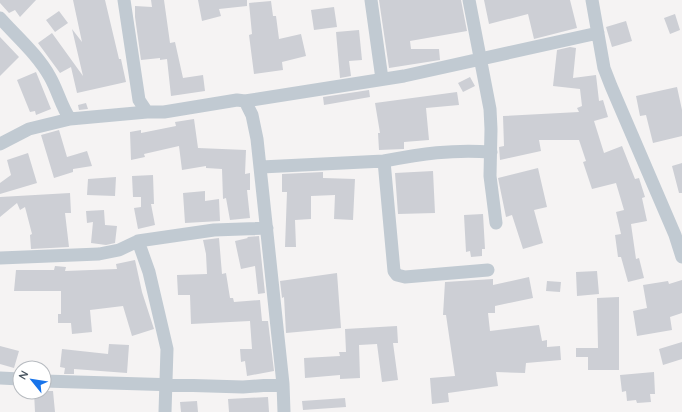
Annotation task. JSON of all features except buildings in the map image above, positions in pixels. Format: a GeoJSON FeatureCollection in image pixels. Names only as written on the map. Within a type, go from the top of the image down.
{"type":"FeatureCollection","features":[{"type":"Feature","properties":{"kind":"street"},"geometry":{"type":"LineString","coordinates":[[124,0],[139,100],[147,112]]}},
{"type":"Feature","properties":{"kind":"street"},"geometry":{"type":"LineString","coordinates":[[371,0],[382,79]]}},
{"type":"Feature","properties":{"kind":"street"},"geometry":{"type":"LineString","coordinates":[[469,0],[490,109],[490,176],[496,223]]}},
{"type":"Feature","properties":{"kind":"street"},"geometry":{"type":"LineString","coordinates":[[592,0],[604,68],[675,235],[682,257]]}},
{"type":"Feature","properties":{"kind":"street"},"geometry":{"type":"LineString","coordinates":[[0,18],[37,58],[50,76],[64,110],[70,119]]}},
{"type":"Feature","properties":{"kind":"street"},"geometry":{"type":"LineString","coordinates":[[0,144],[29,129],[70,119],[147,112],[164,112],[228,101],[245,101],[382,79],[480,61],[598,33]]}},
{"type":"Feature","properties":{"kind":"street"},"geometry":{"type":"LineString","coordinates":[[245,101],[252,115],[261,167],[284,384],[284,412]]}},
{"type":"Feature","properties":{"kind":"street"},"geometry":{"type":"LineString","coordinates":[[261,167],[384,161],[445,151],[464,150],[491,152]]}},
{"type":"Feature","properties":{"kind":"street"},"geometry":{"type":"LineString","coordinates":[[384,161],[394,271],[397,275],[405,276],[488,270]]}},
{"type":"Feature","properties":{"kind":"street"},"geometry":{"type":"LineString","coordinates":[[0,258],[100,254],[119,250],[138,241],[214,230],[267,228]]}},
{"type":"Feature","properties":{"kind":"street"},"geometry":{"type":"LineString","coordinates":[[138,241],[149,272],[167,349],[165,412]]}},
{"type":"Feature","properties":{"kind":"street"},"geometry":{"type":"LineString","coordinates":[[0,378],[12,379]]}},
{"type":"Feature","properties":{"kind":"street"},"geometry":{"type":"LineString","coordinates":[[52,380],[243,387],[284,384]]}}]}
